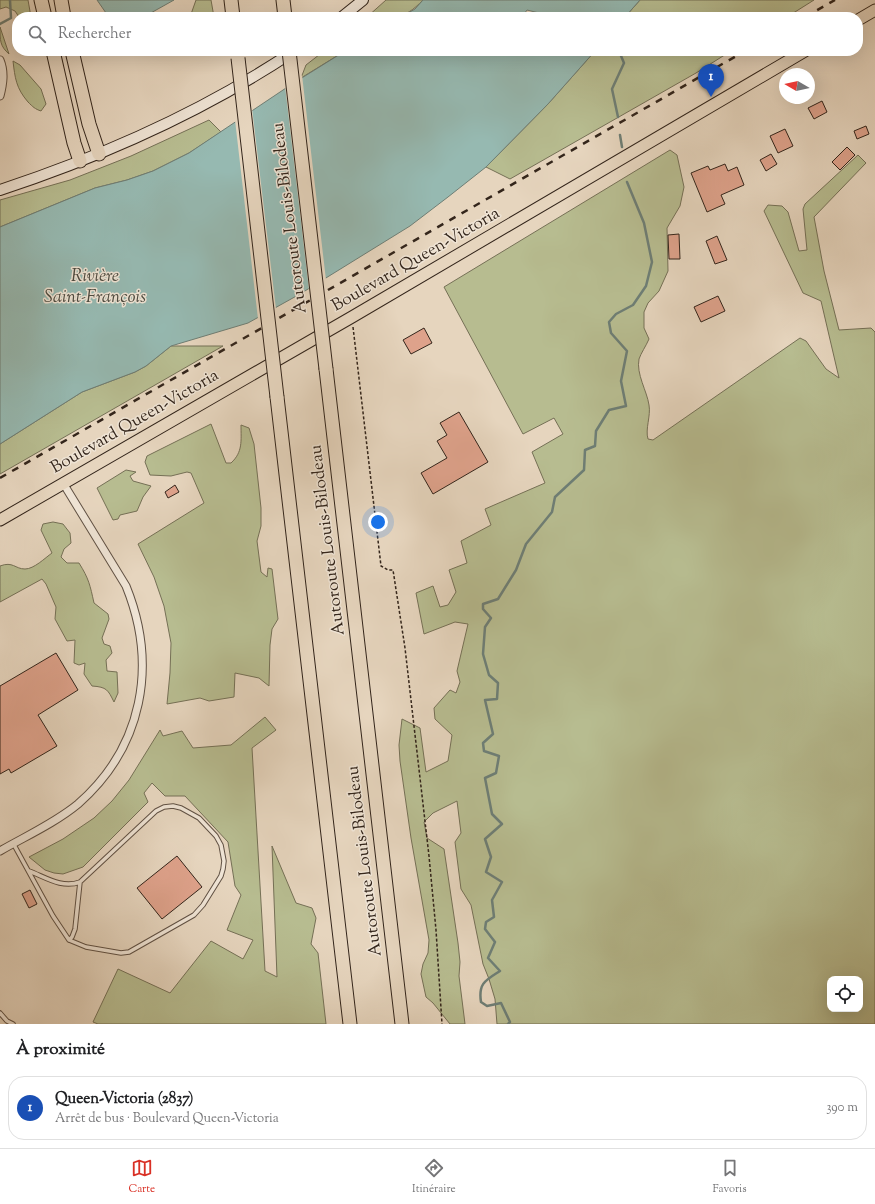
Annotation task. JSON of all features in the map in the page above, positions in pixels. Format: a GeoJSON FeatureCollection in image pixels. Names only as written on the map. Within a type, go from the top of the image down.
{"type":"FeatureCollection","features":[{"type":"Feature","properties":{"kind":"highway"},"geometry":{"type":"LineString","coordinates":[[41,0],[44,12]]}},
{"type":"Feature","properties":{"kind":"highway"},"geometry":{"type":"LineString","coordinates":[[61,0],[63,12]]}},
{"type":"Feature","properties":{"kind":"highway"},"geometry":{"type":"LineString","coordinates":[[231,0],[232,12]]}},
{"type":"Feature","properties":{"kind":"highway"},"geometry":{"type":"LineString","coordinates":[[283,0],[284,12]]}},
{"type":"Feature","properties":{"kind":"highway"},"geometry":{"type":"LineString","coordinates":[[54,56],[74,143],[80,161]]}},
{"type":"Feature","properties":{"kind":"highway"},"geometry":{"type":"LineString","coordinates":[[73,56],[89,124],[99,154]]}},
{"type":"Feature","properties":{"kind":"highway","name":"Autoroute Louis-Bilodeau"},"geometry":{"type":"LineString","coordinates":[[238,56],[350,1024]]}},
{"type":"Feature","properties":{"kind":"highway","name":"Autoroute Louis-Bilodeau"},"geometry":{"type":"LineString","coordinates":[[290,56],[402,1024]]}},
{"type":"Feature","properties":{"kind":"main road"},"geometry":{"type":"LineString","coordinates":[[863,17],[875,10]]}},
{"type":"Feature","properties":{"kind":"main road","name":"Boulevard Queen-Victoria"},"geometry":{"type":"LineString","coordinates":[[0,520],[352,317],[797,56]]}},
{"type":"Feature","properties":{"kind":"street"},"geometry":{"type":"LineString","coordinates":[[348,12],[364,0]]}},
{"type":"Feature","properties":{"kind":"street"},"geometry":{"type":"LineString","coordinates":[[0,190],[99,154],[148,133],[239,86],[286,56]]}},
{"type":"Feature","properties":{"kind":"street"},"geometry":{"type":"LineString","coordinates":[[0,60],[3,70],[3,79],[0,96]]}},
{"type":"Feature","properties":{"kind":"street"},"geometry":{"type":"LineString","coordinates":[[0,851],[63,815],[81,801],[101,780],[111,766],[128,736],[142,687],[142,646],[138,618],[133,602],[126,586],[63,484]]}},
{"type":"Feature","properties":{"kind":"lane"},"geometry":{"type":"LineString","coordinates":[[13,844],[53,916],[69,940],[86,947],[121,953],[136,948],[198,911],[221,876],[224,861],[221,845],[216,836],[199,818],[181,808],[173,806],[164,807],[156,811],[80,882],[75,884],[63,884],[29,871]]}},
{"type":"Feature","properties":{"kind":"lane"},"geometry":{"type":"LineString","coordinates":[[69,940],[75,929],[80,882]]}},
{"type":"Feature","properties":{"kind":"lane"},"geometry":{"type":"LineString","coordinates":[[0,1014],[13,1024]]}},
{"type":"Feature","properties":{"kind":"path"},"geometry":{"type":"LineString","coordinates":[[352,317],[381,566],[388,570],[393,570],[405,648],[432,893],[442,1024]]}},
{"type":"Feature","properties":{"kind":"green space"},"geometry":{"type":"Polygon","coordinates":[[[0,0],[28,0],[30,12],[16,12],[6,7],[0,9],[0,0]]]}},
{"type":"Feature","properties":{"kind":"green space"},"geometry":{"type":"Polygon","coordinates":[[[196,0],[211,0],[213,12],[192,12],[196,0]]]}},
{"type":"Feature","properties":{"kind":"green space"},"geometry":{"type":"Polygon","coordinates":[[[386,0],[423,0],[410,12],[373,12],[386,0]]]}},
{"type":"Feature","properties":{"kind":"green space"},"geometry":{"type":"Polygon","coordinates":[[[640,0],[814,0],[795,12],[629,12],[640,0]]]}},
{"type":"Feature","properties":{"kind":"green space"},"geometry":{"type":"Polygon","coordinates":[[[0,27],[9,54],[1,43],[0,27]]]}},
{"type":"Feature","properties":{"kind":"green space"},"geometry":{"type":"Polygon","coordinates":[[[318,56],[337,56],[301,78],[306,65],[318,56]]]}},
{"type":"Feature","properties":{"kind":"green space"},"geometry":{"type":"Polygon","coordinates":[[[591,56],[723,56],[510,179],[486,167],[548,104],[591,56]]]}},
{"type":"Feature","properties":{"kind":"green space"},"geometry":{"type":"Polygon","coordinates":[[[13,61],[20,65],[41,89],[46,104],[41,111],[31,105],[21,92],[15,78],[13,61]]]}},
{"type":"Feature","properties":{"kind":"green space"},"geometry":{"type":"Polygon","coordinates":[[[209,120],[221,132],[189,153],[153,171],[127,180],[95,188],[0,227],[0,200],[70,180],[131,156],[209,120]]]}},
{"type":"Feature","properties":{"kind":"green space"},"geometry":{"type":"Polygon","coordinates":[[[670,150],[677,155],[684,187],[680,206],[667,228],[668,271],[659,291],[648,303],[644,312],[644,328],[649,339],[639,359],[638,365],[649,405],[647,435],[648,439],[653,440],[800,338],[806,341],[826,369],[839,378],[821,301],[803,293],[764,211],[768,205],[782,206],[788,212],[799,251],[807,250],[803,209],[805,204],[858,155],[866,163],[814,217],[824,271],[839,330],[871,328],[875,332],[875,1024],[497,1024],[495,999],[483,964],[471,905],[461,889],[455,842],[461,833],[457,801],[433,813],[424,822],[427,838],[444,849],[458,943],[460,962],[459,976],[465,1024],[450,1024],[433,1003],[426,997],[421,974],[423,964],[428,953],[429,940],[411,838],[399,745],[402,719],[420,728],[426,772],[448,761],[452,735],[435,719],[434,708],[450,690],[456,693],[460,682],[457,671],[468,624],[455,622],[424,634],[416,593],[433,586],[440,607],[448,605],[456,592],[449,570],[467,563],[461,541],[491,525],[485,509],[545,483],[532,452],[563,434],[554,418],[523,434],[444,287],[670,150]]]}},
{"type":"Feature","properties":{"kind":"green space"},"geometry":{"type":"Polygon","coordinates":[[[171,346],[223,346],[0,474],[0,444],[82,392],[135,372],[146,366],[171,346]]]}},
{"type":"Feature","properties":{"kind":"green space"},"geometry":{"type":"Polygon","coordinates":[[[211,424],[226,463],[231,463],[238,455],[241,441],[241,425],[249,428],[254,444],[261,508],[261,526],[257,541],[261,572],[267,577],[268,568],[272,569],[278,619],[272,629],[269,686],[259,678],[235,673],[234,697],[209,701],[200,698],[167,704],[171,643],[164,606],[154,577],[138,544],[204,503],[191,473],[187,472],[171,476],[150,475],[145,462],[147,456],[211,424]]]}},
{"type":"Feature","properties":{"kind":"green space"},"geometry":{"type":"Polygon","coordinates":[[[126,470],[136,472],[130,476],[133,481],[151,486],[143,497],[137,511],[120,515],[118,519],[113,520],[97,488],[126,470]]]}},
{"type":"Feature","properties":{"kind":"green space"},"geometry":{"type":"Polygon","coordinates":[[[53,522],[63,524],[70,533],[71,543],[64,549],[61,557],[67,563],[79,563],[89,582],[94,603],[108,614],[109,619],[102,638],[104,644],[110,646],[112,653],[106,660],[107,671],[117,672],[118,693],[114,702],[104,688],[92,686],[84,674],[85,663],[79,665],[74,663],[75,640],[67,641],[55,619],[56,607],[46,584],[42,579],[0,602],[0,566],[8,564],[22,569],[28,569],[52,553],[41,530],[43,524],[53,522]]]}},
{"type":"Feature","properties":{"kind":"green space"},"geometry":{"type":"Polygon","coordinates":[[[265,717],[276,730],[252,748],[265,971],[277,977],[272,846],[296,903],[312,908],[316,918],[311,944],[318,953],[326,1024],[98,1024],[93,1022],[118,969],[170,993],[211,941],[243,959],[253,940],[227,930],[241,895],[235,886],[228,842],[185,796],[165,796],[152,783],[144,793],[148,802],[83,867],[63,874],[54,873],[45,870],[29,857],[63,839],[94,818],[112,801],[129,780],[160,730],[163,736],[182,731],[193,748],[231,745],[265,717]]]}},
{"type":"Feature","properties":{"kind":"water"},"geometry":{"type":"Polygon","coordinates":[[[97,0],[174,0],[153,12],[105,12],[97,0]]]}},
{"type":"Feature","properties":{"kind":"water"},"geometry":{"type":"Polygon","coordinates":[[[423,0],[640,0],[629,12],[535,12],[527,10],[526,12],[410,12],[415,9],[423,0]]]}},
{"type":"Feature","properties":{"kind":"water","name":"Rivière Saint-François"},"geometry":{"type":"Polygon","coordinates":[[[337,56],[591,56],[548,104],[486,167],[410,226],[300,294],[248,323],[171,346],[146,366],[135,372],[82,392],[0,444],[0,227],[95,188],[127,180],[153,171],[189,153],[289,86],[337,56]]]}},
{"type":"Feature","properties":{"kind":"pier"},"geometry":{"type":"Polygon","coordinates":[[[302,75],[326,280],[309,290],[285,86],[302,75]]]}},
{"type":"Feature","properties":{"kind":"pier"},"geometry":{"type":"Polygon","coordinates":[[[252,108],[276,309],[258,319],[235,120],[252,108]]]}},
{"type":"Feature","properties":{"kind":"building"},"geometry":{"type":"Polygon","coordinates":[[[822,101],[827,112],[814,119],[808,108],[822,101]]]}},
{"type":"Feature","properties":{"kind":"building"},"geometry":{"type":"Polygon","coordinates":[[[866,126],[869,134],[857,139],[854,131],[866,126]]]}},
{"type":"Feature","properties":{"kind":"building"},"geometry":{"type":"Polygon","coordinates":[[[785,129],[793,146],[778,153],[770,136],[785,129]]]}},
{"type":"Feature","properties":{"kind":"building"},"geometry":{"type":"Polygon","coordinates":[[[847,147],[855,155],[840,170],[832,162],[847,147]]]}},
{"type":"Feature","properties":{"kind":"building"},"geometry":{"type":"Polygon","coordinates":[[[771,154],[777,164],[766,171],[760,160],[771,154]]]}},
{"type":"Feature","properties":{"kind":"building"},"geometry":{"type":"Polygon","coordinates":[[[725,164],[728,171],[737,167],[744,185],[721,195],[725,204],[707,212],[691,173],[708,166],[710,170],[725,164]]]}},
{"type":"Feature","properties":{"kind":"building"},"geometry":{"type":"Polygon","coordinates":[[[679,234],[680,259],[669,259],[668,235],[679,234]]]}},
{"type":"Feature","properties":{"kind":"building"},"geometry":{"type":"Polygon","coordinates":[[[717,236],[727,260],[715,264],[706,241],[717,236]]]}},
{"type":"Feature","properties":{"kind":"building"},"geometry":{"type":"Polygon","coordinates":[[[718,296],[725,311],[701,322],[694,307],[718,296]]]}},
{"type":"Feature","properties":{"kind":"building"},"geometry":{"type":"Polygon","coordinates":[[[424,328],[432,343],[411,354],[403,340],[424,328]]]}},
{"type":"Feature","properties":{"kind":"building"},"geometry":{"type":"Polygon","coordinates":[[[459,412],[488,462],[433,494],[421,473],[447,458],[437,441],[447,435],[440,423],[459,412]]]}},
{"type":"Feature","properties":{"kind":"building"},"geometry":{"type":"Polygon","coordinates":[[[175,485],[179,492],[168,498],[165,492],[175,485]]]}},
{"type":"Feature","properties":{"kind":"building"},"geometry":{"type":"Polygon","coordinates":[[[56,653],[78,690],[38,715],[57,746],[11,773],[9,769],[0,774],[0,686],[56,653]]]}},
{"type":"Feature","properties":{"kind":"building"},"geometry":{"type":"Polygon","coordinates":[[[177,856],[202,887],[162,919],[137,888],[177,856]]]}},
{"type":"Feature","properties":{"kind":"building"},"geometry":{"type":"Polygon","coordinates":[[[30,890],[37,904],[29,908],[22,894],[30,890]]]}},
{"type":"Feature","properties":{"kind":"waterway"},"geometry":{"type":"LineString","coordinates":[[0,24],[11,18],[10,0]]}},
{"type":"Feature","properties":{"kind":"waterway"},"geometry":{"type":"LineString","coordinates":[[618,117],[612,89],[624,63],[621,56]]}},
{"type":"Feature","properties":{"kind":"waterway"},"geometry":{"type":"LineString","coordinates":[[620,135],[622,147]]}},
{"type":"Feature","properties":{"kind":"waterway"},"geometry":{"type":"LineString","coordinates":[[508,1024],[510,1022],[501,1003],[487,1006],[481,1002],[480,996],[484,983],[500,971],[488,958],[495,942],[485,929],[486,922],[494,917],[492,900],[502,882],[486,872],[491,857],[485,839],[502,824],[492,814],[485,778],[496,773],[499,756],[484,751],[483,743],[493,734],[485,700],[497,699],[498,683],[489,675],[483,654],[485,627],[491,618],[483,609],[483,604],[498,599],[516,570],[526,544],[552,512],[555,497],[584,470],[585,450],[595,446],[596,431],[609,410],[626,406],[621,381],[627,351],[611,333],[609,322],[616,314],[633,305],[646,286],[652,262],[644,223],[627,182]]}},
{"type":"Feature","properties":{"kind":"railway"},"geometry":{"type":"LineString","coordinates":[[814,12],[835,0]]}},
{"type":"Feature","properties":{"kind":"railway"},"geometry":{"type":"LineString","coordinates":[[0,478],[736,56]]}},
{"type":"Feature","properties":{"kind":"place","name":"Queen-Victoria (2837)"},"geometry":{"type":"Point","coordinates":[711,97]}}]}
